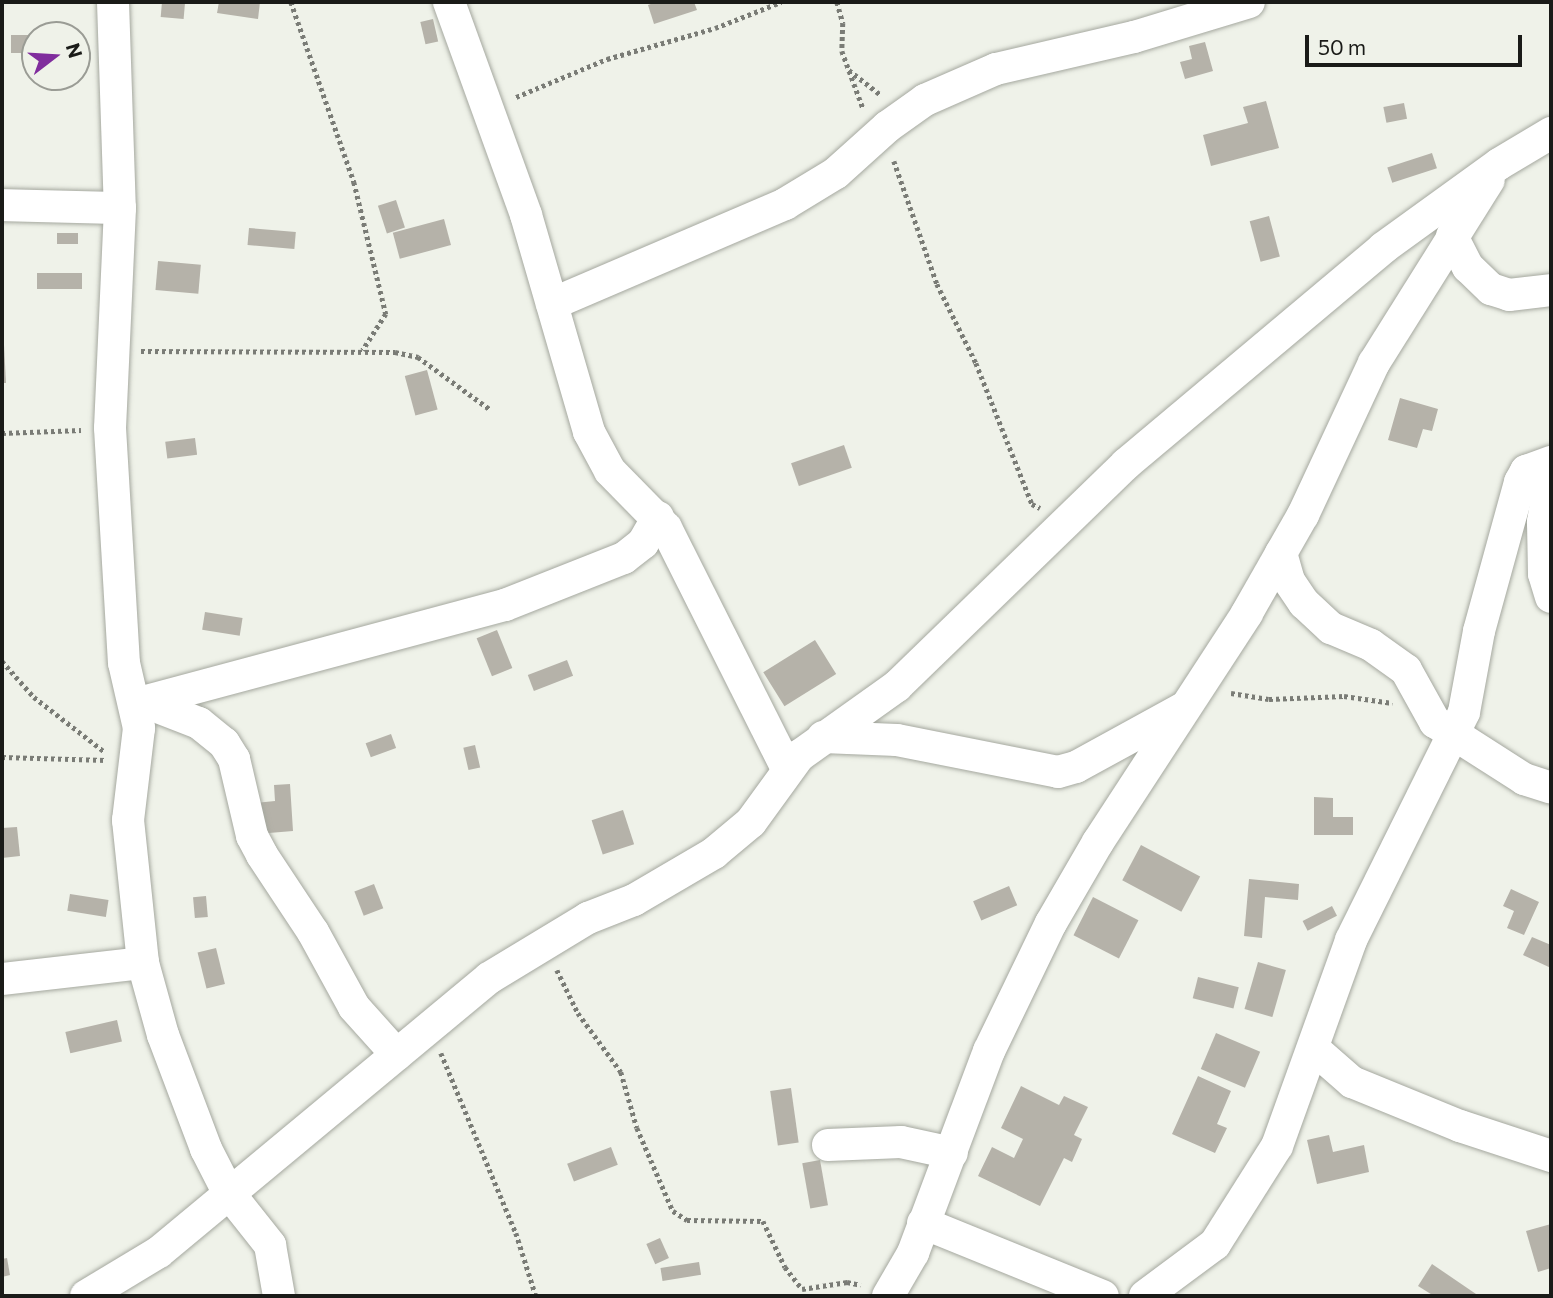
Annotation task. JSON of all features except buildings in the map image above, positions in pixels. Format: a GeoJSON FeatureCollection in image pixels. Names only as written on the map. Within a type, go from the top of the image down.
{"type":"FeatureCollection","features":[{"type":"Feature","properties":{"kind":"street"},"geometry":{"type":"LineString","coordinates":[[113,2],[120,208],[116,351],[110,428],[124,663],[140,703],[128,820],[143,963],[163,1035],[206,1149],[228,1192],[270,1245],[279,1296]]}},
{"type":"Feature","properties":{"kind":"street"},"geometry":{"type":"LineString","coordinates":[[449,2],[492,119],[552,304],[589,432],[610,471],[658,517],[787,769]]}},
{"type":"Feature","properties":{"kind":"street"},"geometry":{"type":"LineString","coordinates":[[552,304],[785,204],[836,173],[879,134],[917,106],[996,69],[1134,37],[1228,4]]}},
{"type":"Feature","properties":{"kind":"street"},"geometry":{"type":"LineString","coordinates":[[86,1296],[159,1252],[481,984],[529,954],[714,853],[766,805],[787,769],[823,737],[897,686],[1126,464],[1383,248],[1499,164],[1551,134]]}},
{"type":"Feature","properties":{"kind":"street"},"geometry":{"type":"LineString","coordinates":[[888,1295],[913,1253],[989,1051],[1051,923],[1098,842],[1189,703],[1280,553],[1339,444],[1374,363],[1499,164]]}},
{"type":"Feature","properties":{"kind":"street"},"geometry":{"type":"LineString","coordinates":[[2,205],[120,208]]}},
{"type":"Feature","properties":{"kind":"street"},"geometry":{"type":"LineString","coordinates":[[1452,236],[1468,267],[1491,289],[1508,295],[1551,290]]}},
{"type":"Feature","properties":{"kind":"street"},"geometry":{"type":"LineString","coordinates":[[1144,1296],[1215,1244],[1245,1201],[1277,1146],[1351,940],[1464,712],[1479,631],[1520,482],[1526,471],[1551,461]]}},
{"type":"Feature","properties":{"kind":"street"},"geometry":{"type":"LineString","coordinates":[[1551,473],[1543,522],[1544,574],[1551,597]]}},
{"type":"Feature","properties":{"kind":"street"},"geometry":{"type":"LineString","coordinates":[[140,703],[505,605],[578,579],[624,558],[643,543],[658,517]]}},
{"type":"Feature","properties":{"kind":"street"},"geometry":{"type":"LineString","coordinates":[[1280,553],[1289,581],[1304,603],[1331,628],[1371,645],[1406,670],[1435,722],[1524,779],[1551,788]]}},
{"type":"Feature","properties":{"kind":"street"},"geometry":{"type":"LineString","coordinates":[[140,703],[199,723],[223,743],[234,759],[253,836],[262,855],[313,932],[354,1007],[397,1055]]}},
{"type":"Feature","properties":{"kind":"street"},"geometry":{"type":"LineString","coordinates":[[823,737],[897,740],[1058,772],[1076,767],[1189,703]]}},
{"type":"Feature","properties":{"kind":"street"},"geometry":{"type":"LineString","coordinates":[[2,979],[143,963]]}},
{"type":"Feature","properties":{"kind":"street"},"geometry":{"type":"LineString","coordinates":[[1313,1048],[1352,1082],[1460,1126],[1551,1156]]}},
{"type":"Feature","properties":{"kind":"street"},"geometry":{"type":"LineString","coordinates":[[828,1145],[901,1142],[952,1153]]}},
{"type":"Feature","properties":{"kind":"street"},"geometry":{"type":"LineString","coordinates":[[923,1223],[1103,1296]]}},
{"type":"Feature","properties":{"kind":"path"},"geometry":{"type":"LineString","coordinates":[[291,2],[354,182],[386,314],[362,351]]}},
{"type":"Feature","properties":{"kind":"path"},"geometry":{"type":"LineString","coordinates":[[492,119],[509,101],[536,88],[781,2]]}},
{"type":"Feature","properties":{"kind":"path"},"geometry":{"type":"LineString","coordinates":[[836,2],[846,67],[879,134],[937,284],[976,363],[1032,504],[1046,508]]}},
{"type":"Feature","properties":{"kind":"path"},"geometry":{"type":"LineString","coordinates":[[846,67],[878,94],[917,106]]}},
{"type":"Feature","properties":{"kind":"path"},"geometry":{"type":"LineString","coordinates":[[116,351],[362,351],[418,357],[491,410]]}},
{"type":"Feature","properties":{"kind":"path"},"geometry":{"type":"LineString","coordinates":[[2,433],[110,428]]}},
{"type":"Feature","properties":{"kind":"path"},"geometry":{"type":"LineString","coordinates":[[2,661],[34,697],[117,760],[2,757]]}},
{"type":"Feature","properties":{"kind":"path"},"geometry":{"type":"LineString","coordinates":[[1189,703],[1235,693],[1269,699],[1344,696],[1430,712]]}},
{"type":"Feature","properties":{"kind":"path"},"geometry":{"type":"LineString","coordinates":[[529,954],[555,967],[578,1013],[621,1072],[637,1128],[673,1212],[687,1220],[763,1221],[785,1267],[802,1289],[846,1282],[888,1295]]}},
{"type":"Feature","properties":{"kind":"path"},"geometry":{"type":"LineString","coordinates":[[429,1027],[480,1141],[536,1296]]}}]}
